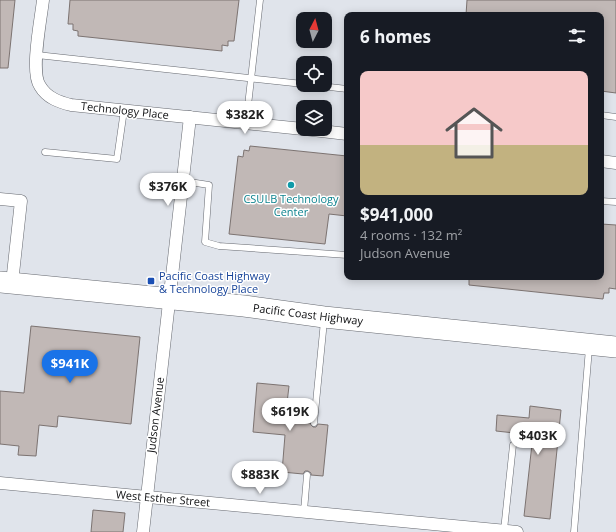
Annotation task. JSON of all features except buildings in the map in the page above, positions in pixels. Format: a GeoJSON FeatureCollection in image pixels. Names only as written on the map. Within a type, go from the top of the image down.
{"type":"FeatureCollection","features":[{"type":"Feature","properties":{"kind":"highway","name":"Pacific Coast Highway"},"geometry":{"type":"LineString","coordinates":[[6,282],[244,306],[324,317],[616,347]]}},
{"type":"Feature","properties":{"kind":"street","name":"Technology Place"},"geometry":{"type":"LineString","coordinates":[[43,0],[35,70],[39,85],[46,94],[57,101],[71,105],[296,128]]}},
{"type":"Feature","properties":{"kind":"street","name":"Judson Avenue"},"geometry":{"type":"LineString","coordinates":[[143,532],[190,117]]}},
{"type":"Feature","properties":{"kind":"street","name":"Technology Place"},"geometry":{"type":"LineString","coordinates":[[332,132],[344,134]]}},
{"type":"Feature","properties":{"kind":"street"},"geometry":{"type":"LineString","coordinates":[[604,161],[616,163]]}},
{"type":"Feature","properties":{"kind":"street"},"geometry":{"type":"LineString","coordinates":[[0,199],[21,201],[6,282]]}},
{"type":"Feature","properties":{"kind":"street","name":"West Esther Street"},"geometry":{"type":"LineString","coordinates":[[0,483],[517,532]]}},
{"type":"Feature","properties":{"kind":"lane"},"geometry":{"type":"LineString","coordinates":[[246,123],[260,0]]}},
{"type":"Feature","properties":{"kind":"lane"},"geometry":{"type":"LineString","coordinates":[[37,55],[296,83]]}},
{"type":"Feature","properties":{"kind":"lane"},"geometry":{"type":"LineString","coordinates":[[332,87],[344,89]]}},
{"type":"Feature","properties":{"kind":"lane"},"geometry":{"type":"LineString","coordinates":[[45,152],[117,159],[124,110]]}},
{"type":"Feature","properties":{"kind":"lane"},"geometry":{"type":"LineString","coordinates":[[604,115],[616,117]]}},
{"type":"Feature","properties":{"kind":"lane"},"geometry":{"type":"LineString","coordinates":[[183,181],[210,185],[205,242],[219,246],[344,255]]}},
{"type":"Feature","properties":{"kind":"lane"},"geometry":{"type":"LineString","coordinates":[[604,201],[616,202]]}},
{"type":"Feature","properties":{"kind":"lane"},"geometry":{"type":"LineString","coordinates":[[314,424],[324,317]]}},
{"type":"Feature","properties":{"kind":"lane"},"geometry":{"type":"LineString","coordinates":[[574,532],[589,344]]}},
{"type":"Feature","properties":{"kind":"lane"},"geometry":{"type":"LineString","coordinates":[[504,530],[513,445]]}},
{"type":"Feature","properties":{"kind":"lane"},"geometry":{"type":"LineString","coordinates":[[304,511],[307,475]]}},
{"type":"Feature","properties":{"kind":"place","name":"CSULB Technology Center"},"geometry":{"type":"Point","coordinates":[291,185]}},
{"type":"Feature","properties":{"kind":"place","name":"Pacific Coast Highway & Technology Place"},"geometry":{"type":"Point","coordinates":[151,281]}}]}
